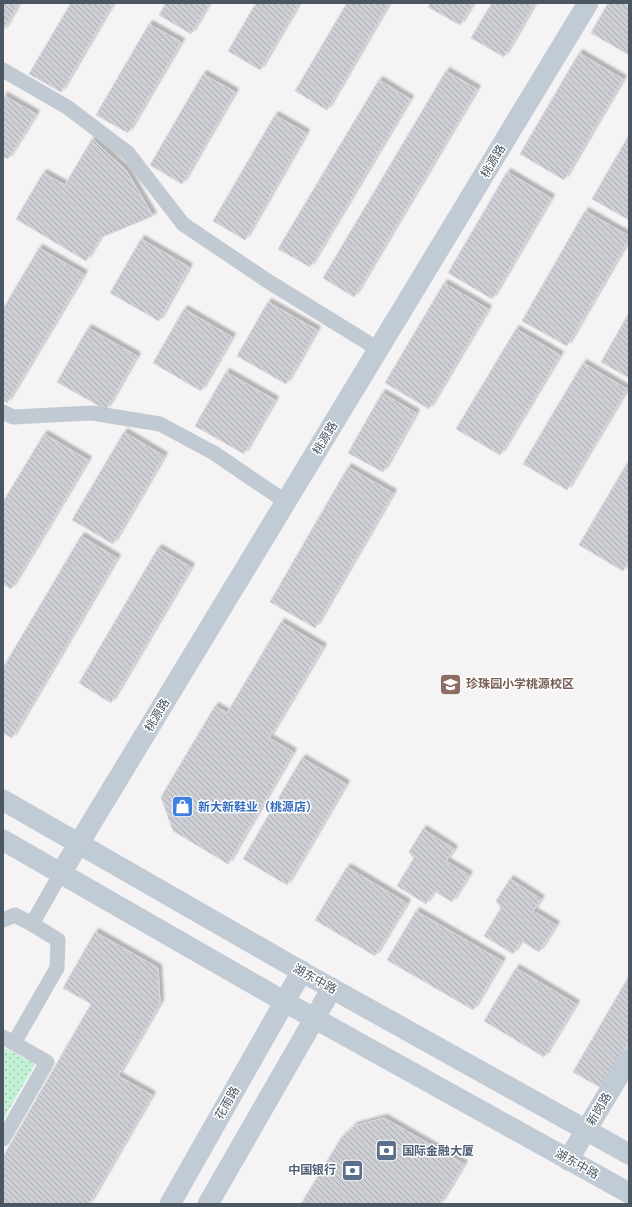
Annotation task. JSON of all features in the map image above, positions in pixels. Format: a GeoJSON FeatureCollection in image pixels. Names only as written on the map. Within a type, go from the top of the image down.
{"type":"FeatureCollection","features":[{"type":"Feature","properties":{"kind":"street","name":"桃源路"},"geometry":{"type":"LineString","coordinates":[[62,872],[588,3]]}},
{"type":"Feature","properties":{"kind":"street"},"geometry":{"type":"LineString","coordinates":[[3,70],[67,107],[128,153],[183,224],[266,280],[378,349]]}},
{"type":"Feature","properties":{"kind":"street"},"geometry":{"type":"LineString","coordinates":[[3,412],[13,417],[92,414],[160,424],[214,453],[286,502]]}},
{"type":"Feature","properties":{"kind":"street","name":"湖东中路"},"geometry":{"type":"LineString","coordinates":[[3,800],[332,988],[629,1154]]}},
{"type":"Feature","properties":{"kind":"street","name":"湖东中路"},"geometry":{"type":"LineString","coordinates":[[3,840],[62,872],[315,1019],[629,1193]]}},
{"type":"Feature","properties":{"kind":"street"},"geometry":{"type":"LineString","coordinates":[[32,924],[62,872]]}},
{"type":"Feature","properties":{"kind":"street"},"geometry":{"type":"LineString","coordinates":[[3,920],[15,915],[58,940],[57,968],[9,1040],[47,1062],[3,1139]]}},
{"type":"Feature","properties":{"kind":"street","name":"花雨路"},"geometry":{"type":"LineString","coordinates":[[170,1204],[302,971]]}},
{"type":"Feature","properties":{"kind":"street"},"geometry":{"type":"LineString","coordinates":[[208,1204],[332,988]]}},
{"type":"Feature","properties":{"kind":"street","name":"新岗路"},"geometry":{"type":"LineString","coordinates":[[568,1160],[629,1059]]}},
{"type":"Feature","properties":{"kind":"green space"},"geometry":{"type":"Polygon","coordinates":[[[3,1047],[35,1064],[3,1120],[3,1047]]]}},
{"type":"Feature","properties":{"kind":"building"},"geometry":{"type":"Polygon","coordinates":[[[3,3],[19,3],[3,31],[3,3]]]}},
{"type":"Feature","properties":{"kind":"building"},"geometry":{"type":"Polygon","coordinates":[[[71,3],[113,3],[61,92],[29,74],[71,3]]]}},
{"type":"Feature","properties":{"kind":"building"},"geometry":{"type":"Polygon","coordinates":[[[166,3],[209,3],[191,34],[159,15],[166,3]]]}},
{"type":"Feature","properties":{"kind":"building"},"geometry":{"type":"Polygon","coordinates":[[[256,3],[299,3],[260,70],[228,51],[256,3]]]}},
{"type":"Feature","properties":{"kind":"building"},"geometry":{"type":"Polygon","coordinates":[[[347,3],[389,3],[327,110],[295,91],[347,3]]]}},
{"type":"Feature","properties":{"kind":"building"},"geometry":{"type":"Polygon","coordinates":[[[430,3],[473,3],[460,25],[428,7],[430,3]]]}},
{"type":"Feature","properties":{"kind":"building"},"geometry":{"type":"Polygon","coordinates":[[[492,3],[535,3],[504,57],[471,38],[492,3]]]}},
{"type":"Feature","properties":{"kind":"building"},"geometry":{"type":"Polygon","coordinates":[[[608,3],[629,3],[629,55],[591,33],[608,3]]]}},
{"type":"Feature","properties":{"kind":"building"},"geometry":{"type":"Polygon","coordinates":[[[149,24],[181,42],[128,133],[96,115],[149,24]]]}},
{"type":"Feature","properties":{"kind":"building"},"geometry":{"type":"Polygon","coordinates":[[[579,53],[623,79],[564,180],[520,154],[579,53]]]}},
{"type":"Feature","properties":{"kind":"building"},"geometry":{"type":"Polygon","coordinates":[[[446,71],[477,89],[354,297],[323,278],[446,71]]]}},
{"type":"Feature","properties":{"kind":"building"},"geometry":{"type":"Polygon","coordinates":[[[203,74],[235,92],[182,184],[150,165],[203,74]]]}},
{"type":"Feature","properties":{"kind":"building"},"geometry":{"type":"Polygon","coordinates":[[[379,80],[410,99],[310,267],[278,249],[379,80]]]}},
{"type":"Feature","properties":{"kind":"building"},"geometry":{"type":"Polygon","coordinates":[[[3,95],[36,114],[8,159],[3,157],[3,95]]]}},
{"type":"Feature","properties":{"kind":"building"},"geometry":{"type":"Polygon","coordinates":[[[275,115],[306,133],[245,240],[213,221],[275,115]]]}},
{"type":"Feature","properties":{"kind":"building"},"geometry":{"type":"Polygon","coordinates":[[[629,135],[629,220],[592,199],[629,135]]]}},
{"type":"Feature","properties":{"kind":"building"},"geometry":{"type":"Polygon","coordinates":[[[92,139],[126,170],[153,216],[100,238],[86,261],[16,219],[43,173],[65,185],[92,139]]]}},
{"type":"Feature","properties":{"kind":"building"},"geometry":{"type":"Polygon","coordinates":[[[507,172],[551,198],[492,299],[448,273],[507,172]]]}},
{"type":"Feature","properties":{"kind":"building"},"geometry":{"type":"Polygon","coordinates":[[[585,211],[629,236],[629,239],[567,346],[522,321],[585,211]]]}},
{"type":"Feature","properties":{"kind":"building"},"geometry":{"type":"Polygon","coordinates":[[[141,239],[189,267],[159,321],[110,293],[141,239]]]}},
{"type":"Feature","properties":{"kind":"building"},"geometry":{"type":"Polygon","coordinates":[[[39,248],[84,274],[7,403],[3,400],[3,309],[39,248]]]}},
{"type":"Feature","properties":{"kind":"building"},"geometry":{"type":"Polygon","coordinates":[[[444,283],[488,309],[429,409],[385,383],[444,283]]]}},
{"type":"Feature","properties":{"kind":"building"},"geometry":{"type":"Polygon","coordinates":[[[268,302],[317,330],[286,384],[237,356],[268,302]]]}},
{"type":"Feature","properties":{"kind":"building"},"geometry":{"type":"Polygon","coordinates":[[[184,309],[232,337],[201,391],[153,363],[184,309]]]}},
{"type":"Feature","properties":{"kind":"building"},"geometry":{"type":"Polygon","coordinates":[[[629,313],[629,378],[601,362],[629,313]]]}},
{"type":"Feature","properties":{"kind":"building"},"geometry":{"type":"Polygon","coordinates":[[[88,328],[137,356],[106,410],[57,382],[88,328]]]}},
{"type":"Feature","properties":{"kind":"building"},"geometry":{"type":"Polygon","coordinates":[[[516,329],[560,355],[500,455],[456,429],[516,329]]]}},
{"type":"Feature","properties":{"kind":"building"},"geometry":{"type":"Polygon","coordinates":[[[583,363],[627,389],[567,490],[523,464],[583,363]]]}},
{"type":"Feature","properties":{"kind":"building"},"geometry":{"type":"Polygon","coordinates":[[[226,372],[275,400],[244,454],[195,426],[226,372]]]}},
{"type":"Feature","properties":{"kind":"building"},"geometry":{"type":"Polygon","coordinates":[[[382,393],[416,413],[383,472],[348,453],[382,393]]]}},
{"type":"Feature","properties":{"kind":"building"},"geometry":{"type":"Polygon","coordinates":[[[124,432],[164,456],[113,544],[72,520],[124,432]]]}},
{"type":"Feature","properties":{"kind":"building"},"geometry":{"type":"Polygon","coordinates":[[[44,434],[88,460],[11,589],[3,584],[3,502],[44,434]]]}},
{"type":"Feature","properties":{"kind":"building"},"geometry":{"type":"Polygon","coordinates":[[[629,460],[629,561],[623,571],[579,545],[629,460]]]}},
{"type":"Feature","properties":{"kind":"building"},"geometry":{"type":"Polygon","coordinates":[[[348,467],[393,493],[315,628],[270,602],[348,467]]]}},
{"type":"Feature","properties":{"kind":"building"},"geometry":{"type":"Polygon","coordinates":[[[81,536],[117,558],[12,738],[3,733],[3,668],[81,536]]]}},
{"type":"Feature","properties":{"kind":"building"},"geometry":{"type":"Polygon","coordinates":[[[158,548],[191,567],[111,703],[79,683],[158,548]]]}},
{"type":"Feature","properties":{"kind":"building"},"geometry":{"type":"Polygon","coordinates":[[[281,622],[323,647],[269,738],[293,752],[228,864],[173,831],[161,797],[215,706],[227,713],[281,622]]]}},
{"type":"Feature","properties":{"kind":"building"},"geometry":{"type":"Polygon","coordinates":[[[302,758],[346,784],[287,885],[243,859],[302,758]]]}},
{"type":"Feature","properties":{"kind":"building"},"geometry":{"type":"Polygon","coordinates":[[[423,829],[454,849],[446,861],[469,875],[452,902],[434,891],[426,904],[397,886],[414,858],[409,852],[423,829]]]}},
{"type":"Feature","properties":{"kind":"building"},"geometry":{"type":"Polygon","coordinates":[[[347,867],[407,903],[375,956],[315,920],[347,867]]]}},
{"type":"Feature","properties":{"kind":"building"},"geometry":{"type":"Polygon","coordinates":[[[510,879],[541,899],[533,911],[556,925],[539,952],[521,941],[513,954],[484,936],[501,908],[496,901],[510,879]]]}},
{"type":"Feature","properties":{"kind":"building"},"geometry":{"type":"Polygon","coordinates":[[[416,911],[502,961],[473,1010],[387,960],[416,911]]]}},
{"type":"Feature","properties":{"kind":"building"},"geometry":{"type":"Polygon","coordinates":[[[95,932],[158,968],[160,1003],[118,1076],[152,1095],[89,1204],[3,1204],[3,1157],[91,1004],[63,988],[95,932]]]}},
{"type":"Feature","properties":{"kind":"building"},"geometry":{"type":"Polygon","coordinates":[[[516,968],[576,1004],[544,1057],[484,1021],[516,968]]]}},
{"type":"Feature","properties":{"kind":"building"},"geometry":{"type":"Polygon","coordinates":[[[629,976],[629,1041],[601,1088],[573,1072],[629,976]]]}},
{"type":"Feature","properties":{"kind":"building","name":"国际金融大厦"},"geometry":{"type":"Polygon","coordinates":[[[384,1118],[464,1164],[440,1204],[301,1204],[341,1138],[354,1126],[384,1118]]]}},
{"type":"Feature","properties":{"kind":"place","name":"珍珠园小学桃源校区"},"geometry":{"type":"Point","coordinates":[451,684]}},
{"type":"Feature","properties":{"kind":"place","name":"新大新鞋业（桃源店）"},"geometry":{"type":"Point","coordinates":[183,807]}},
{"type":"Feature","properties":{"kind":"place","name":"国际金融大厦"},"geometry":{"type":"Point","coordinates":[387,1151]}},
{"type":"Feature","properties":{"kind":"place","name":"中国银行"},"geometry":{"type":"Point","coordinates":[352,1170]}}]}
